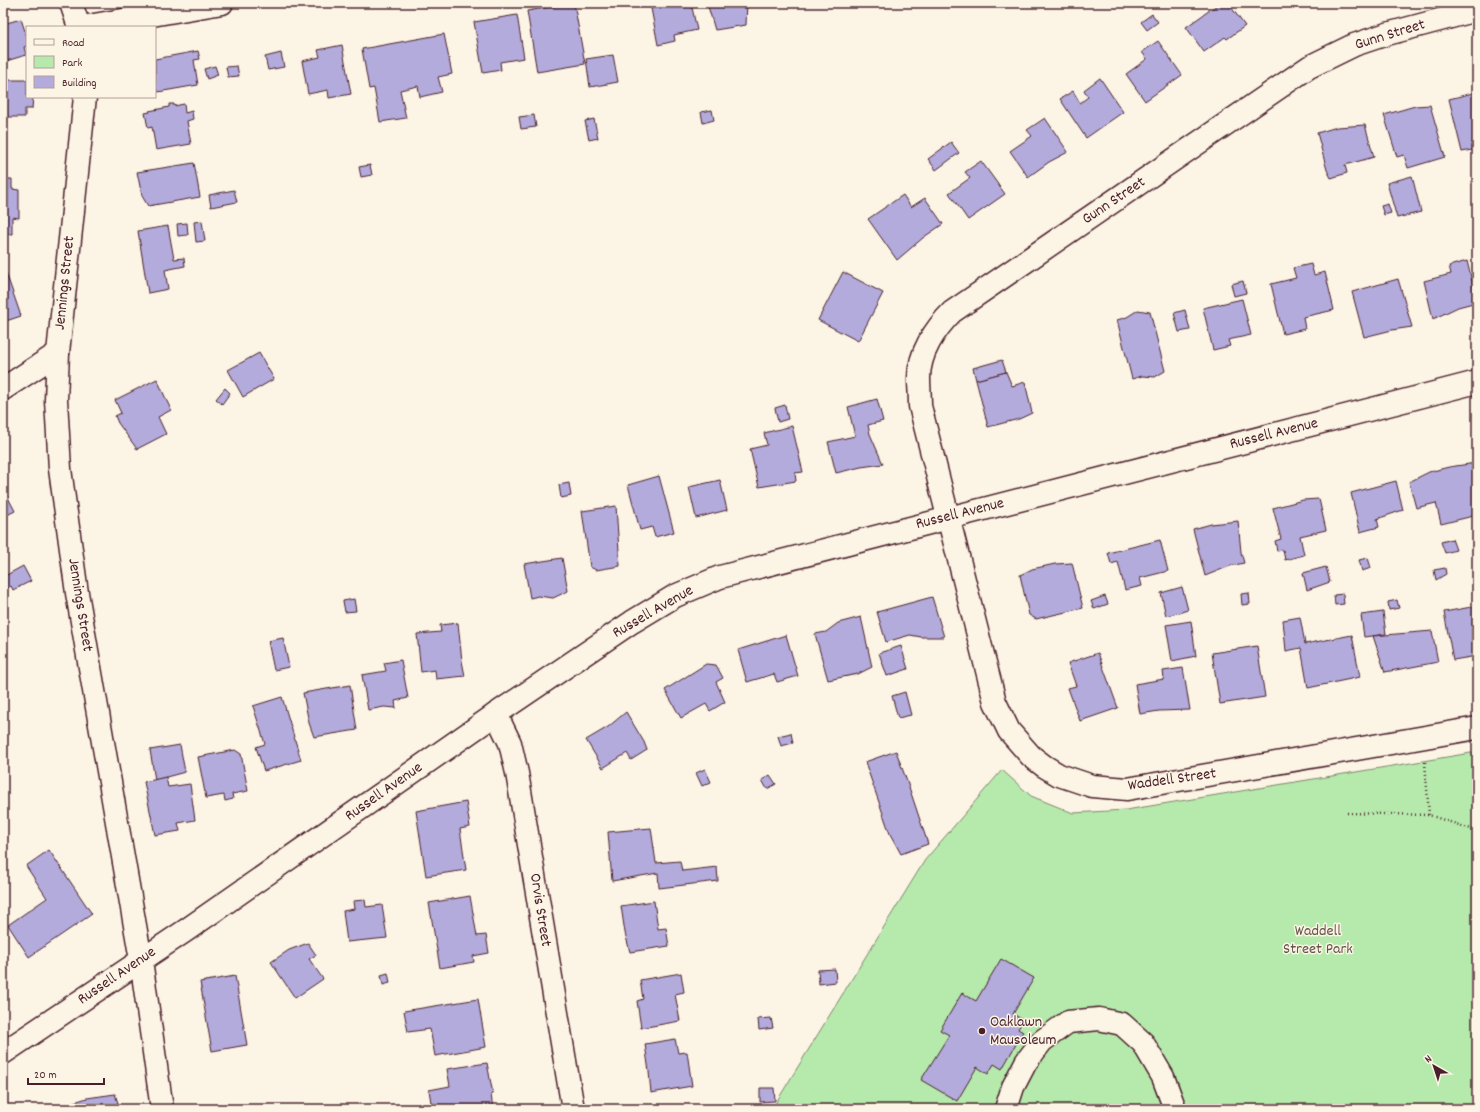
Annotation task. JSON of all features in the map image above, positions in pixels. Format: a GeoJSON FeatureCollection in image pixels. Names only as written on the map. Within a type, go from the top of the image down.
{"type":"FeatureCollection","features":[{"type":"Feature","properties":{"kind":"street"},"geometry":{"type":"LineString","coordinates":[[71,3],[79,26]]}},
{"type":"Feature","properties":{"kind":"street"},"geometry":{"type":"LineString","coordinates":[[88,26],[222,3]]}},
{"type":"Feature","properties":{"kind":"street","name":"Gunn Street"},"geometry":{"type":"LineString","coordinates":[[948,517],[920,406],[919,376],[921,362],[933,335],[941,323],[952,312],[1309,67],[1354,45],[1387,34],[1477,10]]}},
{"type":"Feature","properties":{"kind":"street","name":"Jennings Street"},"geometry":{"type":"LineString","coordinates":[[85,98],[58,353],[56,400],[62,485],[77,593],[141,960],[162,1109]]}},
{"type":"Feature","properties":{"kind":"street"},"geometry":{"type":"LineString","coordinates":[[3,389],[58,353]]}},
{"type":"Feature","properties":{"kind":"street","name":"Russell Avenue"},"geometry":{"type":"LineString","coordinates":[[3,1053],[205,917],[496,714],[632,622],[675,596],[720,577],[948,517],[1477,382]]}},
{"type":"Feature","properties":{"kind":"street","name":"Waddell Street"},"geometry":{"type":"LineString","coordinates":[[948,517],[995,702],[1010,731],[1031,756],[1044,766],[1060,775],[1092,786],[1127,789],[1477,728]]}},
{"type":"Feature","properties":{"kind":"street","name":"Orvis Street"},"geometry":{"type":"LineString","coordinates":[[496,714],[510,743],[517,772],[573,1109]]}},
{"type":"Feature","properties":{"kind":"street"},"geometry":{"type":"LineString","coordinates":[[1006,1109],[1013,1087],[1026,1062],[1042,1041],[1068,1022],[1099,1019],[1122,1024],[1143,1043],[1163,1077],[1175,1109]]}},
{"type":"Feature","properties":{"kind":"path"},"geometry":{"type":"LineString","coordinates":[[1425,761],[1429,815]]}},
{"type":"Feature","properties":{"kind":"path"},"geometry":{"type":"LineString","coordinates":[[1347,813],[1429,815],[1477,831]]}},
{"type":"Feature","properties":{"kind":"green space","name":"Waddell Street Park"},"geometry":{"type":"Polygon","coordinates":[[[1477,752],[1477,1109],[772,1109],[925,860],[1002,770],[1031,796],[1073,813],[1126,810],[1477,752]]]}},
{"type":"Feature","properties":{"kind":"building"},"geometry":{"type":"Polygon","coordinates":[[[574,3],[585,64],[537,72],[527,11],[574,3]]]}},
{"type":"Feature","properties":{"kind":"building"},"geometry":{"type":"Polygon","coordinates":[[[650,3],[691,3],[697,30],[674,35],[675,41],[658,45],[650,3]]]}},
{"type":"Feature","properties":{"kind":"building"},"geometry":{"type":"Polygon","coordinates":[[[707,3],[747,3],[746,25],[715,30],[707,3]]]}},
{"type":"Feature","properties":{"kind":"building"},"geometry":{"type":"Polygon","coordinates":[[[1220,3],[1228,3],[1245,26],[1227,39],[1225,37],[1204,52],[1186,27],[1220,3]]]}},
{"type":"Feature","properties":{"kind":"building"},"geometry":{"type":"Polygon","coordinates":[[[1152,14],[1158,22],[1147,30],[1141,22],[1152,14]]]}},
{"type":"Feature","properties":{"kind":"building"},"geometry":{"type":"Polygon","coordinates":[[[517,15],[524,58],[500,62],[501,70],[483,73],[474,22],[517,15]]]}},
{"type":"Feature","properties":{"kind":"building"},"geometry":{"type":"Polygon","coordinates":[[[21,19],[26,34],[26,46],[24,47],[26,55],[3,62],[3,24],[21,19]]]}},
{"type":"Feature","properties":{"kind":"building"},"geometry":{"type":"Polygon","coordinates":[[[444,34],[452,74],[438,77],[442,92],[420,97],[418,86],[400,90],[406,118],[380,122],[374,88],[369,89],[362,49],[444,34]]]}},
{"type":"Feature","properties":{"kind":"building"},"geometry":{"type":"Polygon","coordinates":[[[1158,41],[1182,75],[1145,101],[1126,74],[1147,59],[1142,52],[1158,41]]]}},
{"type":"Feature","properties":{"kind":"building"},"geometry":{"type":"Polygon","coordinates":[[[342,45],[351,94],[329,98],[328,90],[308,94],[302,61],[320,57],[318,50],[342,45]]]}},
{"type":"Feature","properties":{"kind":"building"},"geometry":{"type":"Polygon","coordinates":[[[198,51],[200,59],[194,60],[198,85],[158,92],[156,89],[156,59],[198,51]]]}},
{"type":"Feature","properties":{"kind":"building"},"geometry":{"type":"Polygon","coordinates":[[[281,53],[284,67],[268,70],[265,57],[281,53]]]}},
{"type":"Feature","properties":{"kind":"building"},"geometry":{"type":"Polygon","coordinates":[[[613,55],[618,82],[590,87],[586,59],[613,55]]]}},
{"type":"Feature","properties":{"kind":"building"},"geometry":{"type":"Polygon","coordinates":[[[215,66],[218,75],[207,79],[204,69],[215,66]]]}},
{"type":"Feature","properties":{"kind":"building"},"geometry":{"type":"Polygon","coordinates":[[[237,66],[239,76],[228,77],[226,67],[237,66]]]}},
{"type":"Feature","properties":{"kind":"building"},"geometry":{"type":"Polygon","coordinates":[[[1100,78],[1123,112],[1086,138],[1060,99],[1073,91],[1080,103],[1088,97],[1084,90],[1100,78]]]}},
{"type":"Feature","properties":{"kind":"building"},"geometry":{"type":"Polygon","coordinates":[[[3,80],[26,80],[26,98],[33,98],[32,109],[25,109],[25,117],[3,117],[3,80]]]}},
{"type":"Feature","properties":{"kind":"building"},"geometry":{"type":"Polygon","coordinates":[[[1477,92],[1477,149],[1462,152],[1449,99],[1477,92]]]}},
{"type":"Feature","properties":{"kind":"building"},"geometry":{"type":"Polygon","coordinates":[[[169,104],[174,104],[174,106],[184,104],[185,113],[192,111],[193,119],[187,121],[191,144],[156,150],[152,127],[148,128],[145,113],[169,107],[169,104]]]}},
{"type":"Feature","properties":{"kind":"building"},"geometry":{"type":"Polygon","coordinates":[[[1430,105],[1445,157],[1408,168],[1404,155],[1397,157],[1384,115],[1415,106],[1430,105]]]}},
{"type":"Feature","properties":{"kind":"building"},"geometry":{"type":"Polygon","coordinates":[[[712,110],[714,120],[703,123],[701,112],[712,110]]]}},
{"type":"Feature","properties":{"kind":"building"},"geometry":{"type":"Polygon","coordinates":[[[534,115],[536,127],[521,129],[519,117],[534,115]]]}},
{"type":"Feature","properties":{"kind":"building"},"geometry":{"type":"Polygon","coordinates":[[[1045,118],[1068,152],[1049,162],[1028,177],[1010,151],[1032,136],[1027,130],[1045,118]]]}},
{"type":"Feature","properties":{"kind":"building"},"geometry":{"type":"Polygon","coordinates":[[[594,119],[598,138],[589,140],[585,121],[594,119]]]}},
{"type":"Feature","properties":{"kind":"building"},"geometry":{"type":"Polygon","coordinates":[[[1365,125],[1374,157],[1345,165],[1347,173],[1331,178],[1327,170],[1317,133],[1337,127],[1365,125]]]}},
{"type":"Feature","properties":{"kind":"building"},"geometry":{"type":"Polygon","coordinates":[[[951,142],[959,153],[936,170],[928,159],[951,142]]]}},
{"type":"Feature","properties":{"kind":"building"},"geometry":{"type":"Polygon","coordinates":[[[981,161],[1005,194],[968,220],[949,193],[970,178],[965,172],[981,161]]]}},
{"type":"Feature","properties":{"kind":"building"},"geometry":{"type":"Polygon","coordinates":[[[194,163],[200,197],[148,206],[142,196],[137,172],[194,163]]]}},
{"type":"Feature","properties":{"kind":"building"},"geometry":{"type":"Polygon","coordinates":[[[370,165],[372,175],[361,177],[359,167],[370,165]]]}},
{"type":"Feature","properties":{"kind":"building"},"geometry":{"type":"Polygon","coordinates":[[[1412,176],[1421,212],[1397,218],[1387,183],[1412,176]]]}},
{"type":"Feature","properties":{"kind":"building"},"geometry":{"type":"Polygon","coordinates":[[[3,179],[12,179],[12,189],[19,190],[19,218],[12,217],[12,234],[3,234],[3,179]]]}},
{"type":"Feature","properties":{"kind":"building"},"geometry":{"type":"Polygon","coordinates":[[[234,190],[237,202],[211,207],[209,195],[234,190]]]}},
{"type":"Feature","properties":{"kind":"building"},"geometry":{"type":"Polygon","coordinates":[[[903,195],[911,207],[925,198],[943,224],[924,237],[897,260],[868,219],[903,195]]]}},
{"type":"Feature","properties":{"kind":"building"},"geometry":{"type":"Polygon","coordinates":[[[1388,204],[1391,213],[1384,215],[1381,206],[1388,204]]]}},
{"type":"Feature","properties":{"kind":"building"},"geometry":{"type":"Polygon","coordinates":[[[202,221],[205,241],[196,242],[194,222],[202,221]]]}},
{"type":"Feature","properties":{"kind":"building"},"geometry":{"type":"Polygon","coordinates":[[[187,223],[188,235],[178,236],[177,224],[187,223]]]}},
{"type":"Feature","properties":{"kind":"building"},"geometry":{"type":"Polygon","coordinates":[[[168,226],[174,259],[184,258],[185,266],[165,270],[168,289],[148,293],[138,231],[168,226]]]}},
{"type":"Feature","properties":{"kind":"building"},"geometry":{"type":"Polygon","coordinates":[[[1467,261],[1477,302],[1458,307],[1433,319],[1424,281],[1451,274],[1449,266],[1467,261]]]}},
{"type":"Feature","properties":{"kind":"building"},"geometry":{"type":"Polygon","coordinates":[[[1311,264],[1314,275],[1325,272],[1334,310],[1303,317],[1305,329],[1283,334],[1271,284],[1296,278],[1293,268],[1311,264]]]}},
{"type":"Feature","properties":{"kind":"building"},"geometry":{"type":"Polygon","coordinates":[[[5,270],[21,316],[3,322],[3,271],[5,270]]]}},
{"type":"Feature","properties":{"kind":"building"},"geometry":{"type":"Polygon","coordinates":[[[843,272],[883,293],[858,341],[818,320],[843,272]]]}},
{"type":"Feature","properties":{"kind":"building"},"geometry":{"type":"Polygon","coordinates":[[[1398,279],[1412,327],[1364,337],[1352,292],[1398,279]]]}},
{"type":"Feature","properties":{"kind":"building"},"geometry":{"type":"Polygon","coordinates":[[[1243,281],[1246,293],[1234,296],[1231,284],[1243,281]]]}},
{"type":"Feature","properties":{"kind":"building"},"geometry":{"type":"Polygon","coordinates":[[[1242,299],[1251,335],[1228,340],[1230,346],[1213,350],[1203,308],[1242,299]]]}},
{"type":"Feature","properties":{"kind":"building"},"geometry":{"type":"Polygon","coordinates":[[[1138,310],[1150,312],[1165,371],[1155,377],[1142,376],[1132,379],[1117,320],[1127,317],[1138,310]]]}},
{"type":"Feature","properties":{"kind":"building"},"geometry":{"type":"Polygon","coordinates":[[[1185,310],[1190,330],[1179,332],[1174,313],[1185,310]]]}},
{"type":"Feature","properties":{"kind":"building"},"geometry":{"type":"Polygon","coordinates":[[[259,353],[274,379],[243,397],[228,370],[259,353]]]}},
{"type":"Feature","properties":{"kind":"building"},"geometry":{"type":"Polygon","coordinates":[[[1002,360],[1006,372],[976,380],[973,368],[1002,360]]]}},
{"type":"Feature","properties":{"kind":"building"},"geometry":{"type":"Polygon","coordinates":[[[1006,372],[1012,386],[1025,382],[1032,413],[1019,419],[988,427],[976,380],[1006,372]]]}},
{"type":"Feature","properties":{"kind":"building"},"geometry":{"type":"Polygon","coordinates":[[[157,379],[171,410],[158,417],[166,434],[137,449],[118,423],[115,416],[121,413],[115,400],[157,379]]]}},
{"type":"Feature","properties":{"kind":"building"},"geometry":{"type":"Polygon","coordinates":[[[225,388],[230,393],[222,404],[216,399],[225,388]]]}},
{"type":"Feature","properties":{"kind":"building"},"geometry":{"type":"Polygon","coordinates":[[[877,399],[883,421],[868,425],[870,434],[883,464],[836,473],[828,442],[855,436],[848,407],[877,399]]]}},
{"type":"Feature","properties":{"kind":"building"},"geometry":{"type":"Polygon","coordinates":[[[785,405],[788,419],[778,422],[775,408],[785,405]]]}},
{"type":"Feature","properties":{"kind":"building"},"geometry":{"type":"Polygon","coordinates":[[[792,426],[803,472],[795,473],[796,481],[759,487],[750,449],[767,445],[764,433],[792,426]]]}},
{"type":"Feature","properties":{"kind":"building"},"geometry":{"type":"Polygon","coordinates":[[[1476,463],[1477,515],[1441,524],[1436,503],[1416,508],[1409,482],[1429,472],[1476,463]]]}},
{"type":"Feature","properties":{"kind":"building"},"geometry":{"type":"Polygon","coordinates":[[[659,476],[674,532],[655,537],[652,527],[640,530],[628,485],[659,476]]]}},
{"type":"Feature","properties":{"kind":"building"},"geometry":{"type":"Polygon","coordinates":[[[720,480],[727,510],[696,518],[689,487],[720,480]]]}},
{"type":"Feature","properties":{"kind":"building"},"geometry":{"type":"Polygon","coordinates":[[[1396,481],[1403,510],[1377,519],[1379,527],[1360,532],[1351,493],[1396,481]]]}},
{"type":"Feature","properties":{"kind":"building"},"geometry":{"type":"Polygon","coordinates":[[[569,483],[571,496],[561,498],[559,485],[569,483]]]}},
{"type":"Feature","properties":{"kind":"building"},"geometry":{"type":"Polygon","coordinates":[[[3,488],[15,511],[3,517],[3,488]]]}},
{"type":"Feature","properties":{"kind":"building"},"geometry":{"type":"Polygon","coordinates":[[[1319,499],[1326,530],[1300,536],[1304,555],[1285,560],[1283,550],[1277,551],[1275,541],[1281,539],[1273,508],[1303,500],[1319,499]]]}},
{"type":"Feature","properties":{"kind":"building"},"geometry":{"type":"Polygon","coordinates":[[[616,506],[620,566],[596,570],[590,567],[582,511],[616,506]]]}},
{"type":"Feature","properties":{"kind":"building"},"geometry":{"type":"Polygon","coordinates":[[[1238,521],[1241,552],[1244,563],[1230,566],[1205,576],[1193,529],[1211,524],[1238,521]]]}},
{"type":"Feature","properties":{"kind":"building"},"geometry":{"type":"Polygon","coordinates":[[[1452,539],[1456,550],[1445,553],[1441,542],[1452,539]]]}},
{"type":"Feature","properties":{"kind":"building"},"geometry":{"type":"Polygon","coordinates":[[[1160,540],[1168,571],[1140,578],[1142,586],[1125,590],[1118,562],[1111,564],[1108,553],[1160,540]]]}},
{"type":"Feature","properties":{"kind":"building"},"geometry":{"type":"Polygon","coordinates":[[[562,558],[568,591],[553,598],[538,596],[530,598],[524,564],[562,558]]]}},
{"type":"Feature","properties":{"kind":"building"},"geometry":{"type":"Polygon","coordinates":[[[1368,558],[1371,568],[1362,571],[1359,560],[1368,558]]]}},
{"type":"Feature","properties":{"kind":"building"},"geometry":{"type":"Polygon","coordinates":[[[1072,563],[1083,608],[1036,619],[1029,615],[1020,575],[1032,569],[1055,564],[1072,563]]]}},
{"type":"Feature","properties":{"kind":"building"},"geometry":{"type":"Polygon","coordinates":[[[23,566],[31,581],[13,590],[11,586],[3,590],[3,577],[23,566]]]}},
{"type":"Feature","properties":{"kind":"building"},"geometry":{"type":"Polygon","coordinates":[[[1326,567],[1330,582],[1307,590],[1303,573],[1326,567]]]}},
{"type":"Feature","properties":{"kind":"building"},"geometry":{"type":"Polygon","coordinates":[[[1445,568],[1446,574],[1436,580],[1434,570],[1445,568]]]}},
{"type":"Feature","properties":{"kind":"building"},"geometry":{"type":"Polygon","coordinates":[[[1182,587],[1188,610],[1166,616],[1161,593],[1182,587]]]}},
{"type":"Feature","properties":{"kind":"building"},"geometry":{"type":"Polygon","coordinates":[[[1249,593],[1250,604],[1242,605],[1241,594],[1249,593]]]}},
{"type":"Feature","properties":{"kind":"building"},"geometry":{"type":"Polygon","coordinates":[[[1343,594],[1344,604],[1335,605],[1334,595],[1343,594]]]}},
{"type":"Feature","properties":{"kind":"building"},"geometry":{"type":"Polygon","coordinates":[[[1105,596],[1108,604],[1094,609],[1091,601],[1105,596]]]}},
{"type":"Feature","properties":{"kind":"building"},"geometry":{"type":"Polygon","coordinates":[[[932,597],[944,637],[921,637],[910,635],[886,642],[877,612],[932,597]]]}},
{"type":"Feature","properties":{"kind":"building"},"geometry":{"type":"Polygon","coordinates":[[[354,599],[356,611],[345,612],[343,601],[354,599]]]}},
{"type":"Feature","properties":{"kind":"building"},"geometry":{"type":"Polygon","coordinates":[[[1397,600],[1399,608],[1389,610],[1388,602],[1397,600]]]}},
{"type":"Feature","properties":{"kind":"building"},"geometry":{"type":"Polygon","coordinates":[[[1477,606],[1477,656],[1453,660],[1444,612],[1477,606]]]}},
{"type":"Feature","properties":{"kind":"building"},"geometry":{"type":"Polygon","coordinates":[[[1383,612],[1386,634],[1364,637],[1361,615],[1383,612]]]}},
{"type":"Feature","properties":{"kind":"building"},"geometry":{"type":"Polygon","coordinates":[[[861,617],[872,667],[858,674],[828,680],[815,634],[826,632],[838,623],[861,617]]]}},
{"type":"Feature","properties":{"kind":"building"},"geometry":{"type":"Polygon","coordinates":[[[1300,617],[1305,644],[1352,635],[1360,677],[1308,688],[1301,648],[1286,651],[1283,620],[1300,617]]]}},
{"type":"Feature","properties":{"kind":"building"},"geometry":{"type":"Polygon","coordinates":[[[1191,621],[1196,656],[1172,661],[1166,625],[1191,621]]]}},
{"type":"Feature","properties":{"kind":"building"},"geometry":{"type":"Polygon","coordinates":[[[458,623],[465,676],[436,679],[435,670],[421,672],[417,634],[441,632],[440,625],[458,623]]]}},
{"type":"Feature","properties":{"kind":"building"},"geometry":{"type":"Polygon","coordinates":[[[1432,631],[1438,662],[1385,672],[1373,636],[1432,631]]]}},
{"type":"Feature","properties":{"kind":"building"},"geometry":{"type":"Polygon","coordinates":[[[786,635],[798,676],[777,682],[774,674],[747,682],[738,650],[786,635]]]}},
{"type":"Feature","properties":{"kind":"building"},"geometry":{"type":"Polygon","coordinates":[[[283,638],[289,667],[274,670],[268,641],[283,638]]]}},
{"type":"Feature","properties":{"kind":"building"},"geometry":{"type":"Polygon","coordinates":[[[901,646],[908,669],[887,676],[879,653],[901,646]]]}},
{"type":"Feature","properties":{"kind":"building"},"geometry":{"type":"Polygon","coordinates":[[[1257,646],[1265,697],[1220,704],[1212,653],[1257,646]]]}},
{"type":"Feature","properties":{"kind":"building"},"geometry":{"type":"Polygon","coordinates":[[[1098,653],[1118,708],[1080,721],[1068,688],[1076,686],[1068,663],[1098,653]]]}},
{"type":"Feature","properties":{"kind":"building"},"geometry":{"type":"Polygon","coordinates":[[[401,660],[408,698],[395,701],[396,708],[384,707],[368,710],[362,675],[386,671],[384,663],[401,660]]]}},
{"type":"Feature","properties":{"kind":"building"},"geometry":{"type":"Polygon","coordinates":[[[706,664],[716,665],[723,678],[716,682],[725,702],[710,711],[706,704],[681,718],[665,690],[706,664]]]}},
{"type":"Feature","properties":{"kind":"building"},"geometry":{"type":"Polygon","coordinates":[[[1183,668],[1190,710],[1159,711],[1140,714],[1135,684],[1164,679],[1163,671],[1183,668]]]}},
{"type":"Feature","properties":{"kind":"building"},"geometry":{"type":"Polygon","coordinates":[[[350,685],[357,730],[314,737],[309,723],[303,693],[350,685]]]}},
{"type":"Feature","properties":{"kind":"building"},"geometry":{"type":"Polygon","coordinates":[[[905,692],[911,715],[898,718],[892,696],[905,692]]]}},
{"type":"Feature","properties":{"kind":"building"},"geometry":{"type":"Polygon","coordinates":[[[282,697],[301,760],[264,771],[256,747],[265,744],[253,706],[282,697]]]}},
{"type":"Feature","properties":{"kind":"building"},"geometry":{"type":"Polygon","coordinates":[[[626,712],[644,742],[647,750],[631,760],[627,753],[603,768],[586,740],[608,727],[626,712]]]}},
{"type":"Feature","properties":{"kind":"building"},"geometry":{"type":"Polygon","coordinates":[[[791,733],[793,743],[781,746],[778,736],[791,733]]]}},
{"type":"Feature","properties":{"kind":"building"},"geometry":{"type":"Polygon","coordinates":[[[180,745],[185,772],[155,780],[150,750],[180,745]]]}},
{"type":"Feature","properties":{"kind":"building"},"geometry":{"type":"Polygon","coordinates":[[[235,750],[241,754],[248,791],[232,794],[233,799],[225,801],[224,795],[206,798],[198,757],[235,750]]]}},
{"type":"Feature","properties":{"kind":"building"},"geometry":{"type":"Polygon","coordinates":[[[896,751],[928,844],[901,854],[890,834],[865,762],[896,751]]]}},
{"type":"Feature","properties":{"kind":"building"},"geometry":{"type":"Polygon","coordinates":[[[705,769],[711,782],[702,786],[696,773],[705,769]]]}},
{"type":"Feature","properties":{"kind":"building"},"geometry":{"type":"Polygon","coordinates":[[[770,775],[776,784],[767,789],[762,780],[770,775]]]}},
{"type":"Feature","properties":{"kind":"building"},"geometry":{"type":"Polygon","coordinates":[[[166,777],[168,787],[190,784],[195,820],[178,823],[180,831],[155,835],[144,782],[166,777]]]}},
{"type":"Feature","properties":{"kind":"building"},"geometry":{"type":"Polygon","coordinates":[[[466,802],[470,827],[460,829],[466,870],[426,876],[416,811],[466,802]]]}},
{"type":"Feature","properties":{"kind":"building"},"geometry":{"type":"Polygon","coordinates":[[[651,828],[656,863],[680,861],[682,871],[717,867],[718,881],[659,888],[658,873],[612,881],[608,832],[651,828]]]}},
{"type":"Feature","properties":{"kind":"building"},"geometry":{"type":"Polygon","coordinates":[[[49,850],[92,914],[29,957],[8,925],[47,898],[26,866],[49,850]]]}},
{"type":"Feature","properties":{"kind":"building"},"geometry":{"type":"Polygon","coordinates":[[[470,896],[477,936],[486,935],[489,953],[473,956],[474,962],[440,968],[429,903],[470,896]]]}},
{"type":"Feature","properties":{"kind":"building"},"geometry":{"type":"Polygon","coordinates":[[[365,900],[366,907],[382,905],[387,938],[347,942],[343,911],[354,909],[353,901],[365,900]]]}},
{"type":"Feature","properties":{"kind":"building"},"geometry":{"type":"Polygon","coordinates":[[[654,901],[658,929],[666,928],[669,946],[630,952],[625,933],[621,906],[654,901]]]}},
{"type":"Feature","properties":{"kind":"building"},"geometry":{"type":"Polygon","coordinates":[[[308,943],[316,955],[309,959],[323,979],[295,998],[271,962],[289,950],[308,943]]]}},
{"type":"Feature","properties":{"kind":"building","name":"Oaklawn Mausoleum"},"geometry":{"type":"Polygon","coordinates":[[[1001,959],[1034,978],[1013,1014],[1023,1020],[1018,1029],[1023,1032],[1002,1069],[994,1064],[988,1074],[977,1067],[957,1101],[921,1080],[949,1035],[940,1030],[962,993],[976,1001],[1001,959]]]}},
{"type":"Feature","properties":{"kind":"building"},"geometry":{"type":"Polygon","coordinates":[[[835,969],[836,982],[819,984],[818,970],[835,969]]]}},
{"type":"Feature","properties":{"kind":"building"},"geometry":{"type":"Polygon","coordinates":[[[388,973],[390,983],[383,985],[381,975],[388,973]]]}},
{"type":"Feature","properties":{"kind":"building"},"geometry":{"type":"Polygon","coordinates":[[[681,973],[684,992],[675,994],[680,1021],[641,1028],[637,1001],[643,999],[640,980],[681,973]]]}},
{"type":"Feature","properties":{"kind":"building"},"geometry":{"type":"Polygon","coordinates":[[[235,976],[247,1045],[212,1051],[200,982],[235,976]]]}},
{"type":"Feature","properties":{"kind":"building"},"geometry":{"type":"Polygon","coordinates":[[[478,999],[486,1047],[435,1056],[430,1029],[408,1032],[404,1011],[478,999]]]}},
{"type":"Feature","properties":{"kind":"building"},"geometry":{"type":"Polygon","coordinates":[[[771,1018],[773,1028],[759,1030],[758,1019],[771,1018]]]}},
{"type":"Feature","properties":{"kind":"building"},"geometry":{"type":"Polygon","coordinates":[[[675,1039],[678,1053],[687,1052],[692,1086],[651,1093],[645,1044],[675,1039]]]}},
{"type":"Feature","properties":{"kind":"building"},"geometry":{"type":"Polygon","coordinates":[[[487,1063],[493,1094],[491,1094],[493,1109],[432,1109],[429,1090],[450,1086],[447,1069],[487,1063]]]}},
{"type":"Feature","properties":{"kind":"building"},"geometry":{"type":"Polygon","coordinates":[[[760,1088],[774,1088],[775,1101],[760,1102],[760,1088]]]}},
{"type":"Feature","properties":{"kind":"building"},"geometry":{"type":"Polygon","coordinates":[[[115,1094],[120,1109],[55,1108],[87,1098],[115,1094]]]}},
{"type":"Feature","properties":{"kind":"place","name":"Oaklawn Mausoleum"},"geometry":{"type":"Point","coordinates":[982,1031]}}]}
